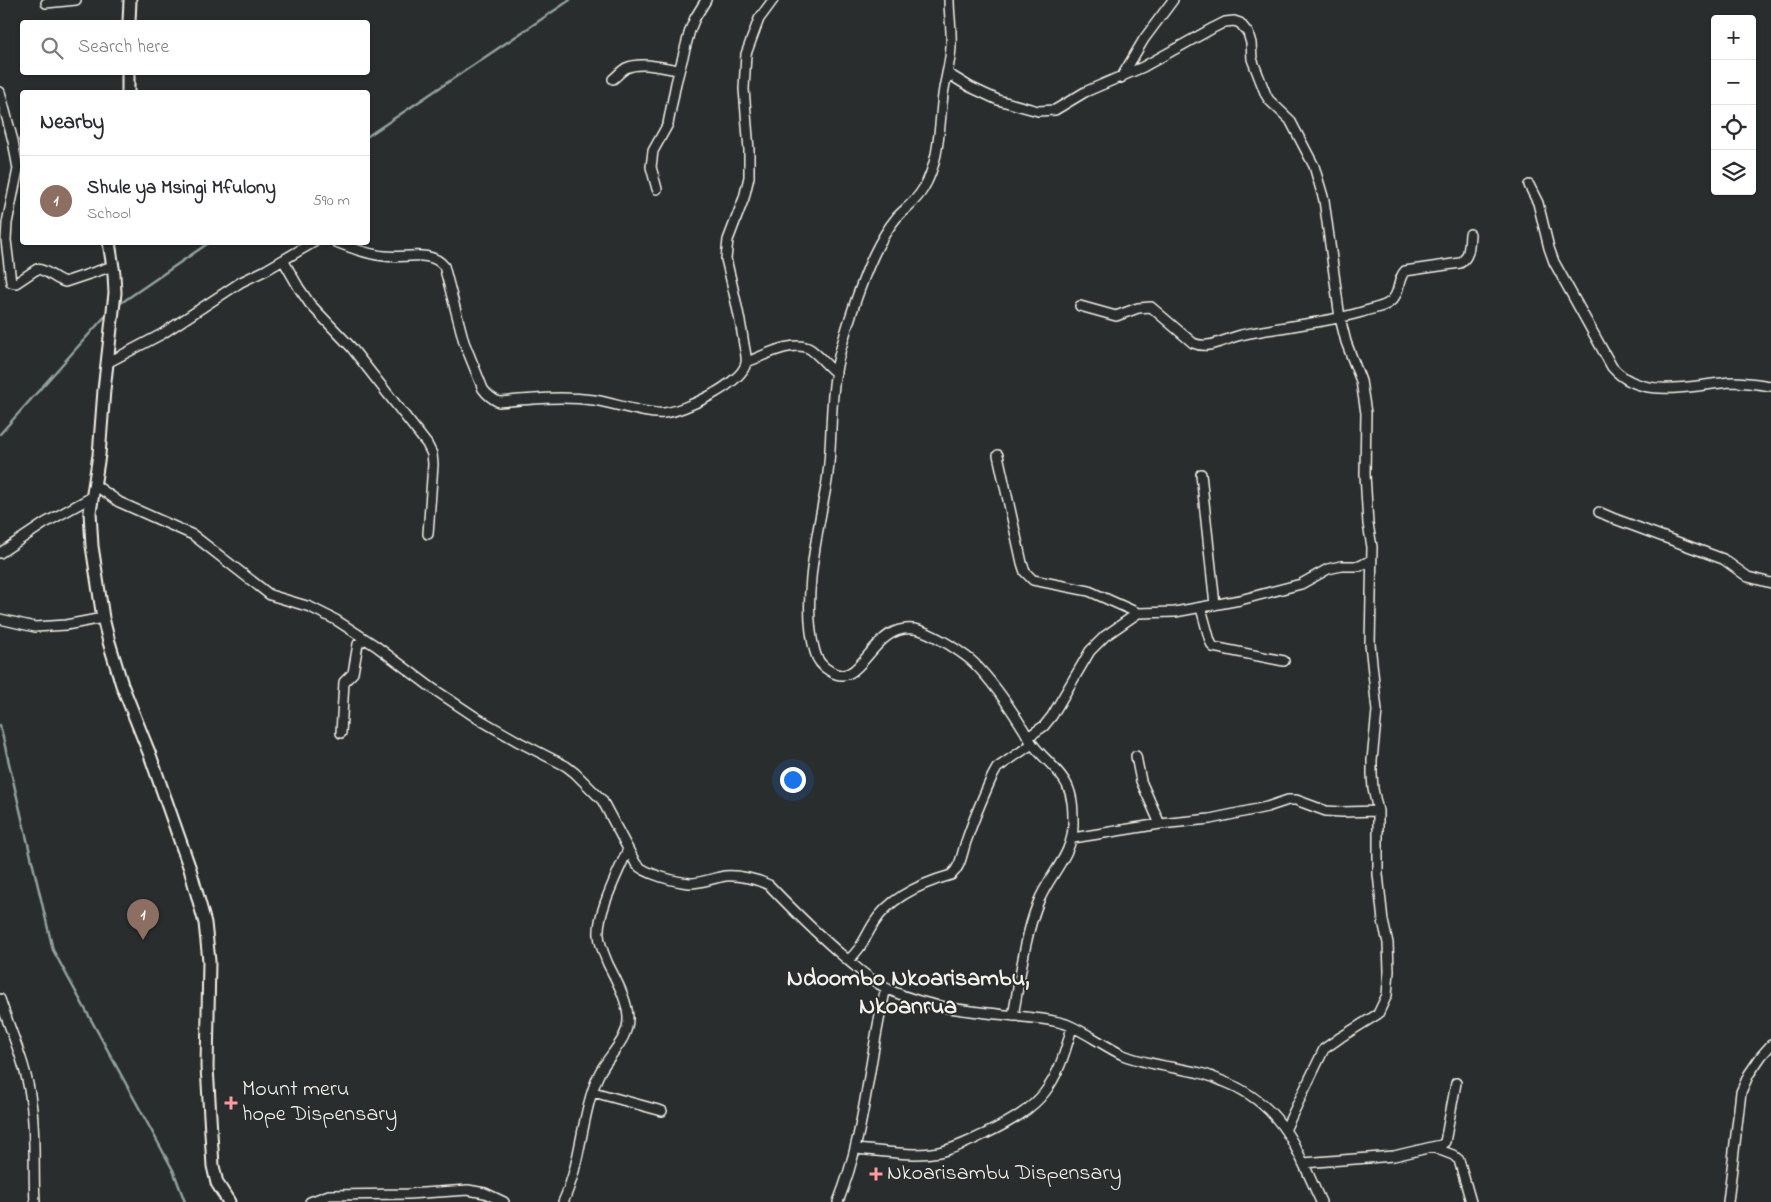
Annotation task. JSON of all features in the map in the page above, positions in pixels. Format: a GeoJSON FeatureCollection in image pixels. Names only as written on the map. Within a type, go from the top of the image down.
{"type":"FeatureCollection","features":[{"type":"Feature","properties":{"kind":"street"},"geometry":{"type":"LineString","coordinates":[[46,3],[76,0]]}},
{"type":"Feature","properties":{"kind":"street"},"geometry":{"type":"LineString","coordinates":[[129,20],[130,0]]}},
{"type":"Feature","properties":{"kind":"street"},"geometry":{"type":"LineString","coordinates":[[657,189],[651,167],[653,151],[668,124],[679,70],[695,18],[706,0]]}},
{"type":"Feature","properties":{"kind":"street"},"geometry":{"type":"LineString","coordinates":[[747,362],[741,318],[726,259],[726,250],[744,198],[749,177],[749,150],[744,89],[746,54],[759,19],[773,0]]}},
{"type":"Feature","properties":{"kind":"street"},"geometry":{"type":"LineString","coordinates":[[950,0],[952,43],[938,144],[928,181],[922,191],[888,229],[875,252],[847,328],[836,373],[826,484],[814,556],[810,604],[811,635],[818,660],[826,669],[838,675],[850,675],[882,640],[892,632],[908,628],[923,631],[943,641],[972,660],[1004,702],[1030,741],[1069,788],[1072,798],[1073,838],[1066,854],[1047,883],[1038,902],[1028,937],[1013,1016]]}},
{"type":"Feature","properties":{"kind":"street"},"geometry":{"type":"LineString","coordinates":[[1121,78],[1144,39],[1173,0]]}},
{"type":"Feature","properties":{"kind":"street"},"geometry":{"type":"LineString","coordinates":[[947,73],[970,87],[998,100],[1022,108],[1055,110],[1084,92],[1121,78],[1225,22],[1234,21],[1240,23],[1245,28],[1251,43],[1252,59],[1266,95],[1290,120],[1314,166],[1324,205],[1340,318],[1346,342],[1360,381],[1366,413],[1365,474],[1368,524],[1372,547],[1370,644],[1377,711],[1372,760],[1373,789],[1378,811],[1378,874],[1389,956],[1387,995],[1378,1014],[1324,1049],[1285,1130]]}},
{"type":"Feature","properties":{"kind":"street"},"geometry":{"type":"LineString","coordinates":[[613,79],[625,69],[632,67],[654,66],[679,70]]}},
{"type":"Feature","properties":{"kind":"street"},"geometry":{"type":"LineString","coordinates":[[128,75],[128,90]]}},
{"type":"Feature","properties":{"kind":"street"},"geometry":{"type":"LineString","coordinates":[[0,92],[18,169],[6,232],[7,258],[11,282],[16,283],[37,269],[44,270],[52,277],[65,282],[113,266]]}},
{"type":"Feature","properties":{"kind":"street"},"geometry":{"type":"LineString","coordinates":[[1529,185],[1538,203],[1548,248],[1554,262],[1612,367],[1622,377],[1635,384],[1655,388],[1678,389],[1733,382],[1771,386]]}},
{"type":"Feature","properties":{"kind":"street"},"geometry":{"type":"LineString","coordinates":[[1080,306],[1116,316],[1138,308],[1151,307],[1159,312],[1187,340],[1204,346],[1239,336],[1340,318],[1388,303],[1397,293],[1402,274],[1405,271],[1464,261],[1468,253],[1470,234]]}},
{"type":"Feature","properties":{"kind":"street"},"geometry":{"type":"LineString","coordinates":[[110,245],[113,266],[114,293],[95,484],[90,512],[91,532],[103,618],[118,673],[152,761],[190,869],[205,923],[209,961],[207,1066],[214,1166],[217,1183],[229,1202]]}},
{"type":"Feature","properties":{"kind":"street"},"geometry":{"type":"LineString","coordinates":[[107,363],[156,338],[240,282],[266,270],[309,245]]}},
{"type":"Feature","properties":{"kind":"street"},"geometry":{"type":"LineString","coordinates":[[346,245],[384,256],[427,256],[440,261],[444,266],[464,342],[483,389],[487,396],[499,402],[549,397],[572,398],[595,400],[658,414],[666,413],[688,408],[714,394],[739,375],[747,362],[791,346],[800,345],[812,351],[836,373]]}},
{"type":"Feature","properties":{"kind":"street"},"geometry":{"type":"LineString","coordinates":[[283,260],[310,304],[351,347],[427,444],[432,454],[433,464],[428,534]]}},
{"type":"Feature","properties":{"kind":"street"},"geometry":{"type":"LineString","coordinates":[[998,455],[1014,535],[1028,577],[1033,580],[1089,591],[1138,613],[1175,612],[1215,605],[1301,584],[1328,569],[1340,566],[1360,566],[1371,560]]}},
{"type":"Feature","properties":{"kind":"street"},"geometry":{"type":"LineString","coordinates":[[1201,474],[1215,605]]}},
{"type":"Feature","properties":{"kind":"street"},"geometry":{"type":"LineString","coordinates":[[95,484],[119,502],[193,535],[270,595],[316,609],[336,620],[477,718],[557,761],[575,773],[602,800],[638,867],[645,871],[690,883],[733,876],[764,882],[810,928],[848,960],[886,988],[929,1004],[1059,1022],[1124,1055],[1208,1075],[1244,1090],[1272,1112],[1285,1130],[1322,1202]]}},
{"type":"Feature","properties":{"kind":"street"},"geometry":{"type":"LineString","coordinates":[[0,553],[45,524],[92,498]]}},
{"type":"Feature","properties":{"kind":"street"},"geometry":{"type":"LineString","coordinates":[[1599,512],[1722,558],[1748,577],[1771,583]]}},
{"type":"Feature","properties":{"kind":"street"},"geometry":{"type":"LineString","coordinates":[[1201,608],[1210,641],[1214,647],[1284,661]]}},
{"type":"Feature","properties":{"kind":"street"},"geometry":{"type":"LineString","coordinates":[[848,960],[858,951],[873,924],[892,902],[956,871],[960,864],[966,839],[992,777],[998,768],[1030,741],[1052,716],[1090,651],[1105,636],[1138,613]]}},
{"type":"Feature","properties":{"kind":"street"},"geometry":{"type":"LineString","coordinates":[[0,619],[35,627],[66,625],[103,618]]}},
{"type":"Feature","properties":{"kind":"street"},"geometry":{"type":"LineString","coordinates":[[341,733],[344,682],[353,673],[358,644],[365,639]]}},
{"type":"Feature","properties":{"kind":"street"},"geometry":{"type":"LineString","coordinates":[[1136,756],[1141,781],[1160,824]]}},
{"type":"Feature","properties":{"kind":"street"},"geometry":{"type":"LineString","coordinates":[[1073,838],[1210,818],[1267,807],[1288,800],[1296,800],[1326,811],[1378,811]]}},
{"type":"Feature","properties":{"kind":"street"},"geometry":{"type":"LineString","coordinates":[[563,1202],[576,1165],[593,1092],[600,1073],[621,1043],[628,1025],[625,1003],[601,948],[599,934],[603,910],[628,849]]}},
{"type":"Feature","properties":{"kind":"street"},"geometry":{"type":"LineString","coordinates":[[838,1202],[847,1180],[865,1107],[874,1042],[886,988]]}},
{"type":"Feature","properties":{"kind":"street"},"geometry":{"type":"LineString","coordinates":[[0,998],[22,1060],[30,1096],[34,1138],[35,1202]]}},
{"type":"Feature","properties":{"kind":"street"},"geometry":{"type":"LineString","coordinates":[[855,1149],[917,1153],[940,1152],[964,1144],[1019,1116],[1034,1105],[1058,1073],[1072,1027]]}},
{"type":"Feature","properties":{"kind":"street"},"geometry":{"type":"LineString","coordinates":[[1728,1202],[1741,1092],[1749,1074],[1771,1045]]}},
{"type":"Feature","properties":{"kind":"street"},"geometry":{"type":"LineString","coordinates":[[1303,1163],[1394,1156],[1441,1145],[1445,1142],[1456,1082]]}},
{"type":"Feature","properties":{"kind":"street"},"geometry":{"type":"LineString","coordinates":[[593,1092],[662,1110]]}},
{"type":"Feature","properties":{"kind":"street"},"geometry":{"type":"LineString","coordinates":[[1432,1147],[1453,1155],[1459,1160],[1471,1202]]}},
{"type":"Feature","properties":{"kind":"street"},"geometry":{"type":"LineString","coordinates":[[310,1202],[329,1195],[408,1194],[468,1190],[485,1193],[504,1202]]}},
{"type":"Feature","properties":{"kind":"waterway"},"geometry":{"type":"LineString","coordinates":[[370,135],[570,0]]}},
{"type":"Feature","properties":{"kind":"waterway"},"geometry":{"type":"LineString","coordinates":[[118,305],[206,245]]}},
{"type":"Feature","properties":{"kind":"waterway"},"geometry":{"type":"LineString","coordinates":[[0,434],[108,313]]}},
{"type":"Feature","properties":{"kind":"waterway"},"geometry":{"type":"LineString","coordinates":[[0,725],[53,950],[173,1170],[185,1202]]}},
{"type":"Feature","properties":{"kind":"place","name":"Shule ya Msingi Mfulony"},"geometry":{"type":"Point","coordinates":[143,940]}},
{"type":"Feature","properties":{"kind":"place","name":"Mount meru hope Dispensary"},"geometry":{"type":"Point","coordinates":[231,1103]}},
{"type":"Feature","properties":{"kind":"place","name":"Nkoarisambu Dispensary"},"geometry":{"type":"Point","coordinates":[876,1174]}},
{"type":"Feature","properties":{"kind":"district","name":"Ndoombo Nkoarisambu, Nkoanrua"},"geometry":{"type":"Point","coordinates":[908,993]}}]}
